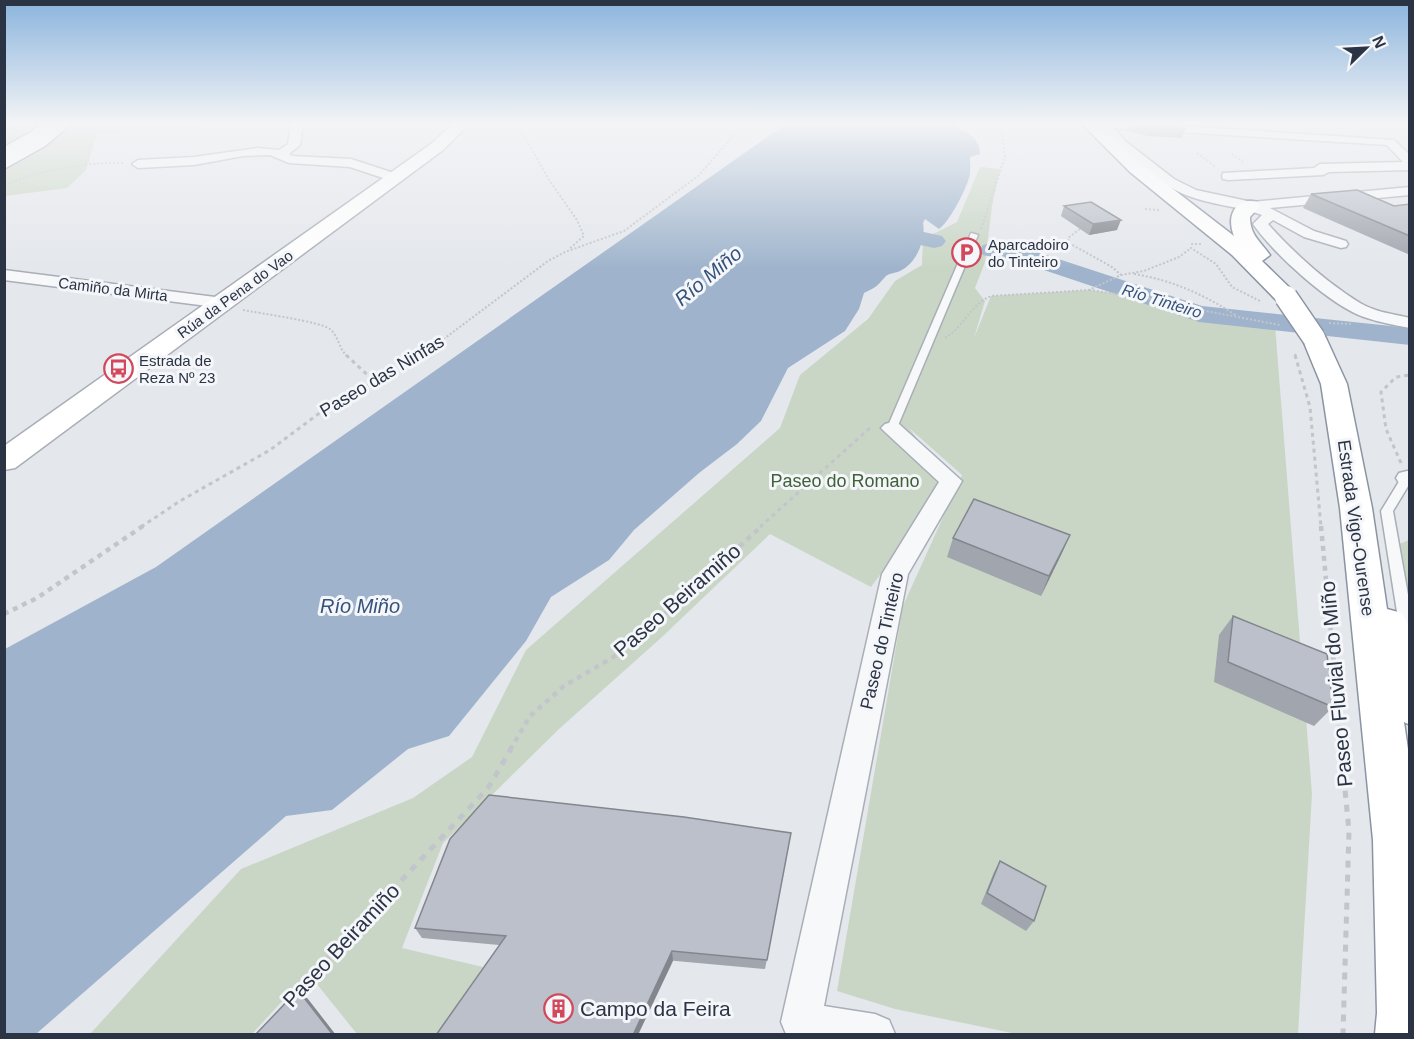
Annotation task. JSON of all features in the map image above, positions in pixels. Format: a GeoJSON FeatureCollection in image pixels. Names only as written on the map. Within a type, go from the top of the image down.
{"type":"FeatureCollection","features":[{"type":"Feature","properties":{"kind":"main road","name":"Rúa da Pena do Vao"},"geometry":{"type":"LineString","coordinates":[[4,461],[404,171]]}},
{"type":"Feature","properties":{"kind":"main road","name":"Estrada Vigo-Ourense"},"geometry":{"type":"LineString","coordinates":[[1141,171],[1249,257],[1291,297],[1334,384],[1371,510],[1397,840],[1405,1013],[1403,1035]]}},
{"type":"Feature","properties":{"kind":"main road"},"geometry":{"type":"LineString","coordinates":[[1251,206],[1240,215],[1241,234],[1291,297]]}},
{"type":"Feature","properties":{"kind":"main road"},"geometry":{"type":"LineString","coordinates":[[1371,510],[1389,625],[1406,700],[1410,707]]}},
{"type":"Feature","properties":{"kind":"street"},"geometry":{"type":"LineString","coordinates":[[376,171],[395,178]]}},
{"type":"Feature","properties":{"kind":"street"},"geometry":{"type":"LineString","coordinates":[[1156,171],[1169,182],[1192,194],[1251,206],[1272,214],[1309,234],[1341,244]]}},
{"type":"Feature","properties":{"kind":"street"},"geometry":{"type":"LineString","coordinates":[[1228,176],[1314,171]]}},
{"type":"Feature","properties":{"kind":"street"},"geometry":{"type":"LineString","coordinates":[[1251,206],[1410,191]]}},
{"type":"Feature","properties":{"kind":"street"},"geometry":{"type":"LineString","coordinates":[[1272,214],[1260,224],[1290,258],[1355,307],[1385,318],[1410,323]]}},
{"type":"Feature","properties":{"kind":"street","name":"Camiño da Mirta"},"geometry":{"type":"LineString","coordinates":[[4,275],[220,304]]}},
{"type":"Feature","properties":{"kind":"street","name":"Paseo do Tinteiro"},"geometry":{"type":"LineString","coordinates":[[875,1035],[791,1028],[895,574],[951,481],[892,428]]}},
{"type":"Feature","properties":{"kind":"lane"},"geometry":{"type":"LineString","coordinates":[[892,428],[974,236]]}},
{"type":"Feature","properties":{"kind":"lane"},"geometry":{"type":"LineString","coordinates":[[1408,478],[1371,510],[1410,638]]}},
{"type":"Feature","properties":{"kind":"path"},"geometry":{"type":"LineString","coordinates":[[4,185],[52,171]]}},
{"type":"Feature","properties":{"kind":"path"},"geometry":{"type":"LineString","coordinates":[[544,171],[577,220],[584,236],[565,252]]}},
{"type":"Feature","properties":{"kind":"path","name":"Paseo das Ninfas"},"geometry":{"type":"LineString","coordinates":[[4,614],[37,598],[180,501],[270,450],[325,409],[423,355],[548,261],[565,252],[624,231],[664,203],[702,171]]}},
{"type":"Feature","properties":{"kind":"path"},"geometry":{"type":"LineString","coordinates":[[974,236],[981,230],[1000,171]]}},
{"type":"Feature","properties":{"kind":"path"},"geometry":{"type":"LineString","coordinates":[[1222,171],[1228,176]]}},
{"type":"Feature","properties":{"kind":"path"},"geometry":{"type":"LineString","coordinates":[[1080,230],[1068,238],[1069,243],[1112,267],[1120,275]]}},
{"type":"Feature","properties":{"kind":"path"},"geometry":{"type":"LineString","coordinates":[[1089,290],[1120,275],[1144,271],[1179,257],[1191,248]]}},
{"type":"Feature","properties":{"kind":"path"},"geometry":{"type":"LineString","coordinates":[[1130,273],[1163,279],[1197,291],[1240,318]]}},
{"type":"Feature","properties":{"kind":"path"},"geometry":{"type":"LineString","coordinates":[[927,346],[954,334],[979,299],[991,296],[1089,290],[1183,303],[1206,311],[1240,318],[1287,324]]}},
{"type":"Feature","properties":{"kind":"path"},"geometry":{"type":"LineString","coordinates":[[220,304],[328,327],[339,339],[343,352],[374,381]]}},
{"type":"Feature","properties":{"kind":"path"},"geometry":{"type":"LineString","coordinates":[[1310,336],[1345,323],[1372,327],[1385,318]]}},
{"type":"Feature","properties":{"kind":"path","name":"Paseo Fluvial do Miño"},"geometry":{"type":"LineString","coordinates":[[1310,336],[1310,407],[1348,821],[1343,1035]]}},
{"type":"Feature","properties":{"kind":"path"},"geometry":{"type":"LineString","coordinates":[[1408,478],[1386,429],[1381,392],[1396,377],[1410,375]]}},
{"type":"Feature","properties":{"kind":"path","name":"Paseo Beiramiño"},"geometry":{"type":"LineString","coordinates":[[289,1000],[488,788],[530,716],[564,686],[622,652],[876,422],[892,428]]}},
{"type":"Feature","properties":{"kind":"green space"},"geometry":{"type":"Polygon","coordinates":[[[5,171],[84,171],[67,188],[5,196],[5,171]]]}},
{"type":"Feature","properties":{"kind":"green space","name":"Paseo do Romano"},"geometry":{"type":"Polygon","coordinates":[[[978,171],[999,171],[992,206],[985,262],[975,288],[985,301],[974,338],[991,296],[1089,290],[1142,297],[1201,319],[1275,325],[1312,794],[1298,1034],[1017,1034],[895,1009],[837,991],[903,606],[962,475],[909,428],[926,450],[932,473],[942,491],[871,587],[770,534],[662,637],[559,729],[443,843],[402,948],[483,967],[437,1034],[357,1034],[308,973],[252,1034],[90,1034],[241,869],[413,798],[472,757],[526,650],[780,428],[800,375],[868,319],[895,281],[922,265],[923,239],[957,222],[978,171]]]}},
{"type":"Feature","properties":{"kind":"green space"},"geometry":{"type":"Polygon","coordinates":[[[1409,540],[1409,638],[1392,547],[1409,540]]]}},
{"type":"Feature","properties":{"kind":"water","name":"Río Miño"},"geometry":{"type":"Polygon","coordinates":[[[718,171],[970,171],[966,187],[943,226],[939,229],[925,219],[922,243],[916,257],[906,267],[886,276],[864,293],[859,309],[845,331],[788,368],[761,421],[737,444],[699,473],[634,530],[609,560],[551,597],[526,641],[449,736],[408,749],[332,810],[286,816],[36,1034],[5,1034],[5,649],[156,567],[718,171]]]}},
{"type":"Feature","properties":{"kind":"building"},"geometry":{"type":"Polygon","coordinates":[[[1357,190],[1394,206],[1410,204],[1410,236],[1311,194],[1357,190]]]}},
{"type":"Feature","properties":{"kind":"building"},"geometry":{"type":"Polygon","coordinates":[[[1091,202],[1121,220],[1093,224],[1064,206],[1091,202]]]}},
{"type":"Feature","properties":{"kind":"building"},"geometry":{"type":"Polygon","coordinates":[[[974,499],[1070,535],[1049,576],[953,538],[974,499]]]}},
{"type":"Feature","properties":{"kind":"building"},"geometry":{"type":"Polygon","coordinates":[[[1233,616],[1327,654],[1333,707],[1228,662],[1233,616]]]}},
{"type":"Feature","properties":{"kind":"building"},"geometry":{"type":"Polygon","coordinates":[[[489,795],[684,817],[791,833],[767,960],[672,951],[633,1035],[436,1035],[506,936],[415,928],[450,839],[489,795]]]}},
{"type":"Feature","properties":{"kind":"building"},"geometry":{"type":"Polygon","coordinates":[[[1000,861],[1046,886],[1034,921],[987,893],[1000,861]]]}},
{"type":"Feature","properties":{"kind":"building"},"geometry":{"type":"Polygon","coordinates":[[[298,990],[333,1035],[255,1035],[298,990]]]}},
{"type":"Feature","properties":{"kind":"waterway","name":"Río Tinteiro"},"geometry":{"type":"LineString","coordinates":[[874,228],[934,241]]}},
{"type":"Feature","properties":{"kind":"waterway","name":"Río Tinteiro"},"geometry":{"type":"LineString","coordinates":[[991,250],[1028,257],[1199,314],[1410,337]]}},
{"type":"Feature","properties":{"kind":"place","name":"Aparcadoiro do Tinteiro"},"geometry":{"type":"Point","coordinates":[967,253]}},
{"type":"Feature","properties":{"kind":"place","name":"Estrada de Reza Nº 23"},"geometry":{"type":"Point","coordinates":[118,369]}},
{"type":"Feature","properties":{"kind":"place","name":"Campo da Feira"},"geometry":{"type":"Point","coordinates":[559,1008]}}]}
